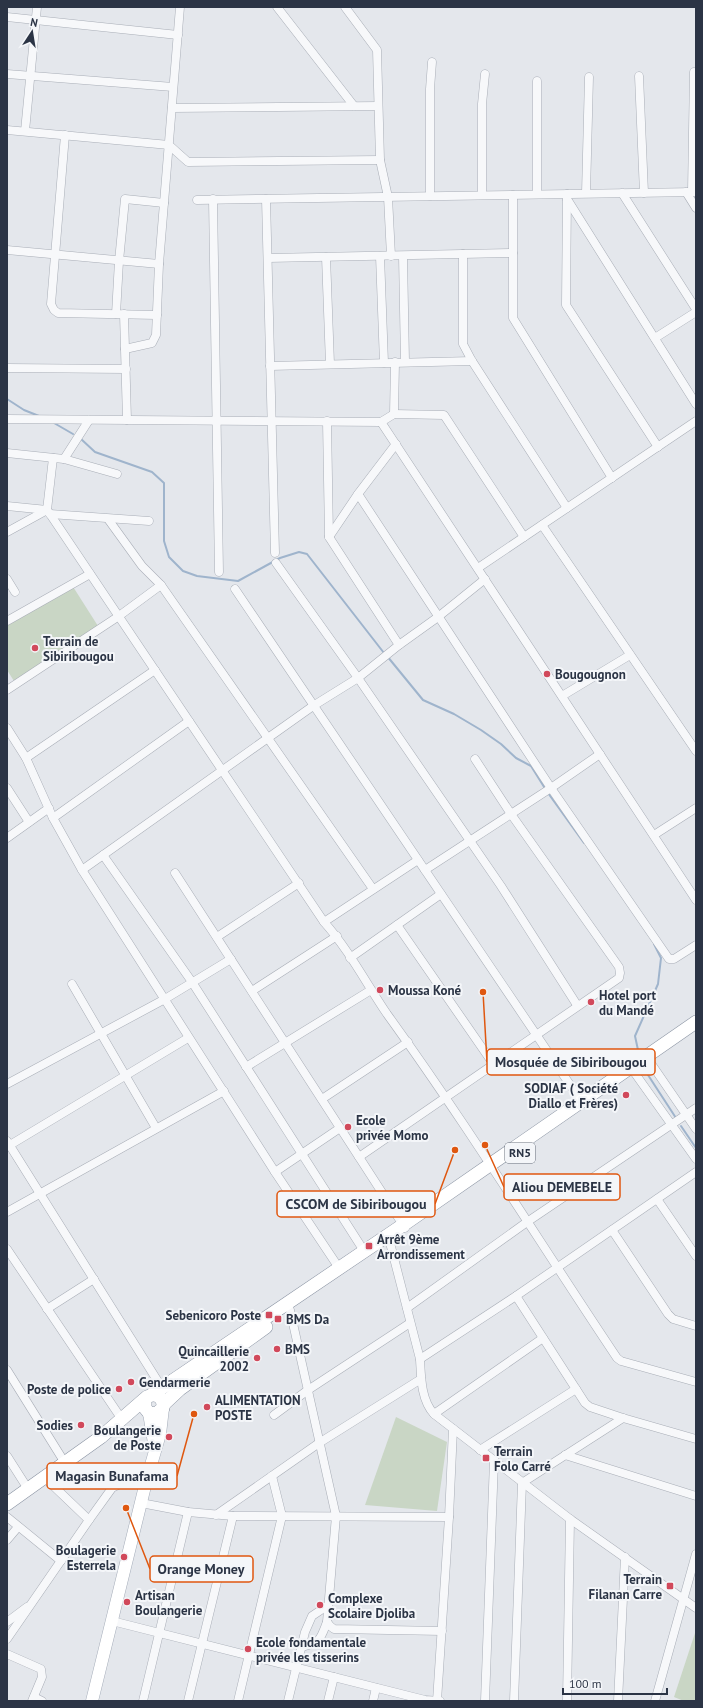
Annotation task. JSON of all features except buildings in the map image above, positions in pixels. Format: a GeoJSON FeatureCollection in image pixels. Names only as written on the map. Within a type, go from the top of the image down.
{"type":"FeatureCollection","features":[{"type":"Feature","properties":{"kind":"highway","name":"RN5"},"geometry":{"type":"LineString","coordinates":[[493,1168],[582,1101],[696,1022]]}},
{"type":"Feature","properties":{"kind":"highway","name":"RN5"},"geometry":{"type":"LineString","coordinates":[[151,1401],[156,1414],[180,1389],[388,1238],[696,1031]]}},
{"type":"Feature","properties":{"kind":"highway","name":"RN5"},"geometry":{"type":"LineString","coordinates":[[7,1504],[339,1268],[364,1251],[388,1238]]}},
{"type":"Feature","properties":{"kind":"main road"},"geometry":{"type":"LineString","coordinates":[[151,1401],[155,1452]]}},
{"type":"Feature","properties":{"kind":"main road"},"geometry":{"type":"LineString","coordinates":[[92,1701],[146,1482],[160,1434],[163,1406]]}},
{"type":"Feature","properties":{"kind":"street"},"geometry":{"type":"LineString","coordinates":[[25,132],[37,7]]}},
{"type":"Feature","properties":{"kind":"street"},"geometry":{"type":"LineString","coordinates":[[125,349],[152,344],[156,335],[159,264],[180,7]]}},
{"type":"Feature","properties":{"kind":"street"},"geometry":{"type":"LineString","coordinates":[[277,7],[354,106]]}},
{"type":"Feature","properties":{"kind":"street"},"geometry":{"type":"LineString","coordinates":[[345,7],[377,50],[380,160],[388,197],[391,256]]}},
{"type":"Feature","properties":{"kind":"street"},"geometry":{"type":"LineString","coordinates":[[7,17],[178,35]]}},
{"type":"Feature","properties":{"kind":"street"},"geometry":{"type":"LineString","coordinates":[[430,196],[430,89],[432,62]]}},
{"type":"Feature","properties":{"kind":"street"},"geometry":{"type":"LineString","coordinates":[[694,72],[691,192],[696,208]]}},
{"type":"Feature","properties":{"kind":"street"},"geometry":{"type":"LineString","coordinates":[[7,74],[173,87]]}},
{"type":"Feature","properties":{"kind":"street"},"geometry":{"type":"LineString","coordinates":[[482,195],[482,104],[485,74]]}},
{"type":"Feature","properties":{"kind":"street"},"geometry":{"type":"LineString","coordinates":[[639,76],[644,193]]}},
{"type":"Feature","properties":{"kind":"street"},"geometry":{"type":"LineString","coordinates":[[586,194],[589,77]]}},
{"type":"Feature","properties":{"kind":"street"},"geometry":{"type":"LineString","coordinates":[[537,81],[537,194]]}},
{"type":"Feature","properties":{"kind":"street"},"geometry":{"type":"LineString","coordinates":[[172,108],[378,106]]}},
{"type":"Feature","properties":{"kind":"street"},"geometry":{"type":"LineString","coordinates":[[7,130],[169,145],[188,162],[380,160]]}},
{"type":"Feature","properties":{"kind":"street"},"geometry":{"type":"LineString","coordinates":[[65,135],[54,255],[51,304],[54,310],[58,313],[66,314],[157,315]]}},
{"type":"Feature","properties":{"kind":"street"},"geometry":{"type":"LineString","coordinates":[[197,200],[537,194],[567,196],[586,194],[691,192]]}},
{"type":"Feature","properties":{"kind":"street"},"geometry":{"type":"LineString","coordinates":[[622,193],[696,310],[655,338]]}},
{"type":"Feature","properties":{"kind":"street"},"geometry":{"type":"LineString","coordinates":[[513,195],[512,318],[612,478]]}},
{"type":"Feature","properties":{"kind":"street"},"geometry":{"type":"LineString","coordinates":[[567,196],[696,404]]}},
{"type":"Feature","properties":{"kind":"street"},"geometry":{"type":"LineString","coordinates":[[567,196],[566,305],[658,447]]}},
{"type":"Feature","properties":{"kind":"street"},"geometry":{"type":"LineString","coordinates":[[127,420],[125,349],[120,314],[119,261],[124,199],[164,203]]}},
{"type":"Feature","properties":{"kind":"street"},"geometry":{"type":"LineString","coordinates":[[213,199],[219,572]]}},
{"type":"Feature","properties":{"kind":"street"},"geometry":{"type":"LineString","coordinates":[[266,199],[275,553]]}},
{"type":"Feature","properties":{"kind":"street"},"geometry":{"type":"LineString","coordinates":[[7,250],[159,264]]}},
{"type":"Feature","properties":{"kind":"street"},"geometry":{"type":"LineString","coordinates":[[268,258],[513,253]]}},
{"type":"Feature","properties":{"kind":"street"},"geometry":{"type":"LineString","coordinates":[[462,254],[463,344],[472,361],[567,508]]}},
{"type":"Feature","properties":{"kind":"street"},"geometry":{"type":"LineString","coordinates":[[380,256],[384,363]]}},
{"type":"Feature","properties":{"kind":"street"},"geometry":{"type":"LineString","coordinates":[[403,256],[405,362]]}},
{"type":"Feature","properties":{"kind":"street"},"geometry":{"type":"LineString","coordinates":[[326,257],[330,364]]}},
{"type":"Feature","properties":{"kind":"street"},"geometry":{"type":"LineString","coordinates":[[270,366],[472,361]]}},
{"type":"Feature","properties":{"kind":"street"},"geometry":{"type":"LineString","coordinates":[[394,414],[395,362]]}},
{"type":"Feature","properties":{"kind":"street"},"geometry":{"type":"LineString","coordinates":[[7,368],[126,369]]}},
{"type":"Feature","properties":{"kind":"street"},"geometry":{"type":"LineString","coordinates":[[7,420],[381,422],[394,414],[444,415],[524,537]]}},
{"type":"Feature","properties":{"kind":"street"},"geometry":{"type":"LineString","coordinates":[[64,459],[89,420]]}},
{"type":"Feature","properties":{"kind":"street"},"geometry":{"type":"LineString","coordinates":[[327,421],[329,537],[399,645]]}},
{"type":"Feature","properties":{"kind":"street"},"geometry":{"type":"LineString","coordinates":[[478,568],[696,421]]}},
{"type":"Feature","properties":{"kind":"street"},"geometry":{"type":"LineString","coordinates":[[381,422],[696,900]]}},
{"type":"Feature","properties":{"kind":"street"},"geometry":{"type":"LineString","coordinates":[[329,537],[358,494],[396,444]]}},
{"type":"Feature","properties":{"kind":"street"},"geometry":{"type":"LineString","coordinates":[[7,453],[64,459],[117,474]]}},
{"type":"Feature","properties":{"kind":"street"},"geometry":{"type":"LineString","coordinates":[[53,458],[48,512],[324,922],[337,936],[371,990],[446,1097],[617,1358],[621,1361],[696,1382]]}},
{"type":"Feature","properties":{"kind":"street"},"geometry":{"type":"LineString","coordinates":[[358,494],[551,788],[669,959],[674,959],[696,945]]}},
{"type":"Feature","properties":{"kind":"street"},"geometry":{"type":"LineString","coordinates":[[7,506],[48,512],[149,522]]}},
{"type":"Feature","properties":{"kind":"street"},"geometry":{"type":"LineString","coordinates":[[7,532],[48,512]]}},
{"type":"Feature","properties":{"kind":"street"},"geometry":{"type":"LineString","coordinates":[[108,518],[134,556],[161,585],[373,889]]}},
{"type":"Feature","properties":{"kind":"street"},"geometry":{"type":"LineString","coordinates":[[542,525],[630,655],[693,741],[696,751]]}},
{"type":"Feature","properties":{"kind":"street"},"geometry":{"type":"LineString","coordinates":[[276,563],[470,840],[577,1005]]}},
{"type":"Feature","properties":{"kind":"street"},"geometry":{"type":"LineString","coordinates":[[7,621],[90,574]]}},
{"type":"Feature","properties":{"kind":"street"},"geometry":{"type":"LineString","coordinates":[[7,579],[15,592]]}},
{"type":"Feature","properties":{"kind":"street"},"geometry":{"type":"LineString","coordinates":[[82,870],[313,706],[358,678],[485,579]]}},
{"type":"Feature","properties":{"kind":"street"},"geometry":{"type":"LineString","coordinates":[[7,690],[119,616],[161,585]]}},
{"type":"Feature","properties":{"kind":"street"},"geometry":{"type":"LineString","coordinates":[[235,589],[582,1101]]}},
{"type":"Feature","properties":{"kind":"street"},"geometry":{"type":"LineString","coordinates":[[562,696],[630,655]]}},
{"type":"Feature","properties":{"kind":"street"},"geometry":{"type":"LineString","coordinates":[[26,758],[155,670]]}},
{"type":"Feature","properties":{"kind":"street"},"geometry":{"type":"LineString","coordinates":[[53,818],[189,721]]}},
{"type":"Feature","properties":{"kind":"street"},"geometry":{"type":"LineString","coordinates":[[7,728],[26,758],[53,818],[82,870],[165,999],[188,1038],[339,1268]]}},
{"type":"Feature","properties":{"kind":"street"},"geometry":{"type":"LineString","coordinates":[[425,870],[551,788],[600,754]]}},
{"type":"Feature","properties":{"kind":"street"},"geometry":{"type":"LineString","coordinates":[[359,1157],[494,1065],[577,1005],[619,978],[619,967],[511,814],[475,759]]}},
{"type":"Feature","properties":{"kind":"street"},"geometry":{"type":"LineString","coordinates":[[7,788],[29,822]]}},
{"type":"Feature","properties":{"kind":"street"},"geometry":{"type":"LineString","coordinates":[[7,838],[49,808]]}},
{"type":"Feature","properties":{"kind":"street"},"geometry":{"type":"LineString","coordinates":[[654,835],[696,808]]}},
{"type":"Feature","properties":{"kind":"street"},"geometry":{"type":"LineString","coordinates":[[103,855],[192,982],[364,1251]]}},
{"type":"Feature","properties":{"kind":"street"},"geometry":{"type":"LineString","coordinates":[[324,922],[418,860]]}},
{"type":"Feature","properties":{"kind":"street"},"geometry":{"type":"LineString","coordinates":[[175,873],[405,1227]]}},
{"type":"Feature","properties":{"kind":"street"},"geometry":{"type":"LineString","coordinates":[[217,938],[298,883]]}},
{"type":"Feature","properties":{"kind":"street"},"geometry":{"type":"LineString","coordinates":[[350,958],[441,894]]}},
{"type":"Feature","properties":{"kind":"street"},"geometry":{"type":"LineString","coordinates":[[397,925],[494,1065]]}},
{"type":"Feature","properties":{"kind":"street"},"geometry":{"type":"LineString","coordinates":[[252,991],[337,936]]}},
{"type":"Feature","properties":{"kind":"street"},"geometry":{"type":"LineString","coordinates":[[7,1084],[165,999],[231,959]]}},
{"type":"Feature","properties":{"kind":"street"},"geometry":{"type":"LineString","coordinates":[[72,984],[156,1128]]}},
{"type":"Feature","properties":{"kind":"street"},"geometry":{"type":"LineString","coordinates":[[246,1067],[371,990]]}},
{"type":"Feature","properties":{"kind":"street"},"geometry":{"type":"LineString","coordinates":[[151,1401],[94,1279],[8,1143],[188,1038]]}},
{"type":"Feature","properties":{"kind":"street"},"geometry":{"type":"LineString","coordinates":[[322,1099],[408,1042]]}},
{"type":"Feature","properties":{"kind":"street"},"geometry":{"type":"LineString","coordinates":[[650,1062],[696,1129]]}},
{"type":"Feature","properties":{"kind":"street"},"geometry":{"type":"LineString","coordinates":[[634,1072],[696,1159]]}},
{"type":"Feature","properties":{"kind":"street"},"geometry":{"type":"LineString","coordinates":[[7,1212],[224,1091]]}},
{"type":"Feature","properties":{"kind":"street"},"geometry":{"type":"LineString","coordinates":[[407,1308],[527,1222],[696,1108]]}},
{"type":"Feature","properties":{"kind":"street"},"geometry":{"type":"LineString","coordinates":[[275,1172],[340,1128]]}},
{"type":"Feature","properties":{"kind":"street"},"geometry":{"type":"LineString","coordinates":[[420,1359],[516,1296],[696,1172]]}},
{"type":"Feature","properties":{"kind":"street"},"geometry":{"type":"LineString","coordinates":[[657,1199],[696,1256]]}},
{"type":"Feature","properties":{"kind":"street"},"geometry":{"type":"LineString","coordinates":[[612,1230],[668,1314],[679,1322],[696,1326]]}},
{"type":"Feature","properties":{"kind":"street"},"geometry":{"type":"LineString","coordinates":[[388,1238],[420,1359],[421,1379],[428,1407],[434,1414],[522,1483],[570,1519],[696,1608]]}},
{"type":"Feature","properties":{"kind":"street"},"geometry":{"type":"LineString","coordinates":[[7,1249],[123,1422]]}},
{"type":"Feature","properties":{"kind":"street"},"geometry":{"type":"LineString","coordinates":[[47,1308],[94,1279]]}},
{"type":"Feature","properties":{"kind":"street"},"geometry":{"type":"LineString","coordinates":[[516,1296],[585,1404],[623,1418],[696,1440]]}},
{"type":"Feature","properties":{"kind":"street"},"geometry":{"type":"LineString","coordinates":[[290,1310],[336,1516],[327,1606],[327,1622],[320,1638],[314,1644],[302,1647]]}},
{"type":"Feature","properties":{"kind":"street"},"geometry":{"type":"LineString","coordinates":[[274,1415],[308,1390],[410,1323]]}},
{"type":"Feature","properties":{"kind":"street"},"geometry":{"type":"LineString","coordinates":[[434,1414],[543,1338]]}},
{"type":"Feature","properties":{"kind":"street"},"geometry":{"type":"LineString","coordinates":[[7,1370],[65,1463]]}},
{"type":"Feature","properties":{"kind":"street"},"geometry":{"type":"LineString","coordinates":[[216,1515],[319,1443],[421,1379]]}},
{"type":"Feature","properties":{"kind":"street"},"geometry":{"type":"LineString","coordinates":[[480,1450],[576,1389]]}},
{"type":"Feature","properties":{"kind":"street"},"geometry":{"type":"LineString","coordinates":[[522,1483],[623,1418]]}},
{"type":"Feature","properties":{"kind":"street"},"geometry":{"type":"LineString","coordinates":[[437,1701],[453,1429]]}},
{"type":"Feature","properties":{"kind":"street"},"geometry":{"type":"LineString","coordinates":[[565,1455],[696,1496]]}},
{"type":"Feature","properties":{"kind":"street"},"geometry":{"type":"LineString","coordinates":[[7,1456],[28,1489]]}},
{"type":"Feature","properties":{"kind":"street"},"geometry":{"type":"LineString","coordinates":[[485,1701],[494,1461]]}},
{"type":"Feature","properties":{"kind":"street"},"geometry":{"type":"LineString","coordinates":[[238,1701],[282,1516],[272,1476]]}},
{"type":"Feature","properties":{"kind":"street"},"geometry":{"type":"LineString","coordinates":[[44,1478],[89,1520]]}},
{"type":"Feature","properties":{"kind":"street"},"geometry":{"type":"LineString","coordinates":[[7,1640],[60,1561],[112,1488],[128,1480],[146,1482]]}},
{"type":"Feature","properties":{"kind":"street"},"geometry":{"type":"LineString","coordinates":[[514,1701],[522,1483]]}},
{"type":"Feature","properties":{"kind":"street"},"geometry":{"type":"LineString","coordinates":[[141,1503],[188,1512],[233,1516],[449,1517]]}},
{"type":"Feature","properties":{"kind":"street"},"geometry":{"type":"LineString","coordinates":[[143,1701],[188,1512]]}},
{"type":"Feature","properties":{"kind":"street"},"geometry":{"type":"LineString","coordinates":[[188,1701],[233,1516]]}},
{"type":"Feature","properties":{"kind":"street"},"geometry":{"type":"LineString","coordinates":[[7,1518],[60,1561]]}},
{"type":"Feature","properties":{"kind":"street"},"geometry":{"type":"LineString","coordinates":[[567,1701],[570,1519]]}},
{"type":"Feature","properties":{"kind":"street"},"geometry":{"type":"LineString","coordinates":[[7,1540],[18,1526]]}},
{"type":"Feature","properties":{"kind":"street"},"geometry":{"type":"LineString","coordinates":[[646,1701],[656,1700],[696,1554]]}},
{"type":"Feature","properties":{"kind":"street"},"geometry":{"type":"LineString","coordinates":[[618,1701],[625,1557]]}},
{"type":"Feature","properties":{"kind":"street"},"geometry":{"type":"LineString","coordinates":[[7,1622],[31,1605]]}},
{"type":"Feature","properties":{"kind":"street"},"geometry":{"type":"LineString","coordinates":[[288,1701],[305,1632],[312,1616],[327,1606]]}},
{"type":"Feature","properties":{"kind":"street"},"geometry":{"type":"LineString","coordinates":[[112,1621],[425,1700],[440,1701]]}},
{"type":"Feature","properties":{"kind":"street"},"geometry":{"type":"LineString","coordinates":[[327,1622],[334,1628],[442,1631]]}},
{"type":"Feature","properties":{"kind":"street"},"geometry":{"type":"LineString","coordinates":[[7,1654],[41,1669],[42,1677],[33,1699],[42,1701]]}},
{"type":"Feature","properties":{"kind":"street"},"geometry":{"type":"LineString","coordinates":[[328,1701],[334,1677]]}},
{"type":"Feature","properties":{"kind":"street"},"geometry":{"type":"LineString","coordinates":[[373,1701],[376,1688]]}},
{"type":"Feature","properties":{"kind":"green space","name":"Terrain de Sibiribougou"},"geometry":{"type":"Polygon","coordinates":[[[70,582],[98,626],[14,681],[7,670],[7,622],[70,582]]]}},
{"type":"Feature","properties":{"kind":"green space"},"geometry":{"type":"Polygon","coordinates":[[[396,1417],[447,1442],[437,1511],[365,1505],[396,1417]]]}},
{"type":"Feature","properties":{"kind":"green space"},"geometry":{"type":"Polygon","coordinates":[[[696,1630],[696,1701],[684,1701],[674,1697],[696,1630]]]}},
{"type":"Feature","properties":{"kind":"waterway"},"geometry":{"type":"LineString","coordinates":[[7,399],[24,410],[39,416]]}},
{"type":"Feature","properties":{"kind":"waterway"},"geometry":{"type":"LineString","coordinates":[[54,423],[73,434]]}},
{"type":"Feature","properties":{"kind":"waterway"},"geometry":{"type":"LineString","coordinates":[[81,439],[95,452],[152,472],[164,483],[164,541],[169,557],[183,571],[197,576],[238,581],[280,558],[299,552],[307,554],[384,653]]}},
{"type":"Feature","properties":{"kind":"waterway"},"geometry":{"type":"LineString","coordinates":[[387,656],[423,700],[454,714],[501,744],[516,758],[531,766],[546,790]]}},
{"type":"Feature","properties":{"kind":"waterway"},"geometry":{"type":"LineString","coordinates":[[548,793],[584,843]]}},
{"type":"Feature","properties":{"kind":"waterway"},"geometry":{"type":"LineString","coordinates":[[638,1050],[635,1036],[658,984],[661,958],[654,944]]}},
{"type":"Feature","properties":{"kind":"waterway"},"geometry":{"type":"LineString","coordinates":[[648,1075],[676,1118]]}},
{"type":"Feature","properties":{"kind":"waterway"},"geometry":{"type":"LineString","coordinates":[[681,1126],[696,1148]]}},
{"type":"Feature","properties":{"kind":"place","name":"Terrain de Sibiribougou"},"geometry":{"type":"Point","coordinates":[35,648]}},
{"type":"Feature","properties":{"kind":"place","name":"Bougougnon"},"geometry":{"type":"Point","coordinates":[547,674]}},
{"type":"Feature","properties":{"kind":"place","name":"Moussa Koné"},"geometry":{"type":"Point","coordinates":[380,990]}},
{"type":"Feature","properties":{"kind":"place","name":"Mosquée de Sibiribougou"},"geometry":{"type":"Point","coordinates":[483,992]}},
{"type":"Feature","properties":{"kind":"place","name":"Hotel port du Mandé"},"geometry":{"type":"Point","coordinates":[591,1002]}},
{"type":"Feature","properties":{"kind":"place","name":"SODIAF ( Société Diallo et Frères)"},"geometry":{"type":"Point","coordinates":[626,1095]}},
{"type":"Feature","properties":{"kind":"place","name":"Ecole privée Momo"},"geometry":{"type":"Point","coordinates":[348,1127]}},
{"type":"Feature","properties":{"kind":"place","name":"Aliou DEMEBELE"},"geometry":{"type":"Point","coordinates":[485,1145]}},
{"type":"Feature","properties":{"kind":"place","name":"CSCOM de Sibiribougou"},"geometry":{"type":"Point","coordinates":[455,1150]}},
{"type":"Feature","properties":{"kind":"place","name":"Arrêt 9ème Arrondissement"},"geometry":{"type":"Point","coordinates":[369,1246]}},
{"type":"Feature","properties":{"kind":"place","name":"Sebenicoro Poste"},"geometry":{"type":"Point","coordinates":[269,1315]}},
{"type":"Feature","properties":{"kind":"place","name":"BMS Da"},"geometry":{"type":"Point","coordinates":[278,1319]}},
{"type":"Feature","properties":{"kind":"place","name":"BMS"},"geometry":{"type":"Point","coordinates":[277,1349]}},
{"type":"Feature","properties":{"kind":"place","name":"Quincaillerie 2002"},"geometry":{"type":"Point","coordinates":[257,1358]}},
{"type":"Feature","properties":{"kind":"place","name":"Gendarmerie"},"geometry":{"type":"Point","coordinates":[131,1382]}},
{"type":"Feature","properties":{"kind":"place","name":"Poste de police"},"geometry":{"type":"Point","coordinates":[119,1389]}},
{"type":"Feature","properties":{"kind":"place","name":"ALIMENTATION POSTE"},"geometry":{"type":"Point","coordinates":[207,1407]}},
{"type":"Feature","properties":{"kind":"place","name":"Magasin Bunafama"},"geometry":{"type":"Point","coordinates":[194,1414]}},
{"type":"Feature","properties":{"kind":"place","name":"Sodies"},"geometry":{"type":"Point","coordinates":[81,1425]}},
{"type":"Feature","properties":{"kind":"place","name":"Boulangerie de Poste"},"geometry":{"type":"Point","coordinates":[169,1437]}},
{"type":"Feature","properties":{"kind":"place","name":"Terrain Folo Carré"},"geometry":{"type":"Point","coordinates":[486,1458]}},
{"type":"Feature","properties":{"kind":"place","name":"Orange Money"},"geometry":{"type":"Point","coordinates":[126,1508]}},
{"type":"Feature","properties":{"kind":"place","name":"Boulagerie Esterrela"},"geometry":{"type":"Point","coordinates":[124,1557]}},
{"type":"Feature","properties":{"kind":"place","name":"Terrain Filanan Carre"},"geometry":{"type":"Point","coordinates":[670,1586]}},
{"type":"Feature","properties":{"kind":"place","name":"Artisan Boulangerie"},"geometry":{"type":"Point","coordinates":[127,1602]}},
{"type":"Feature","properties":{"kind":"place","name":"Complexe Scolaire Djoliba"},"geometry":{"type":"Point","coordinates":[320,1605]}},
{"type":"Feature","properties":{"kind":"place","name":"Ecole fondamentale privée les tisserins"},"geometry":{"type":"Point","coordinates":[248,1649]}}]}
